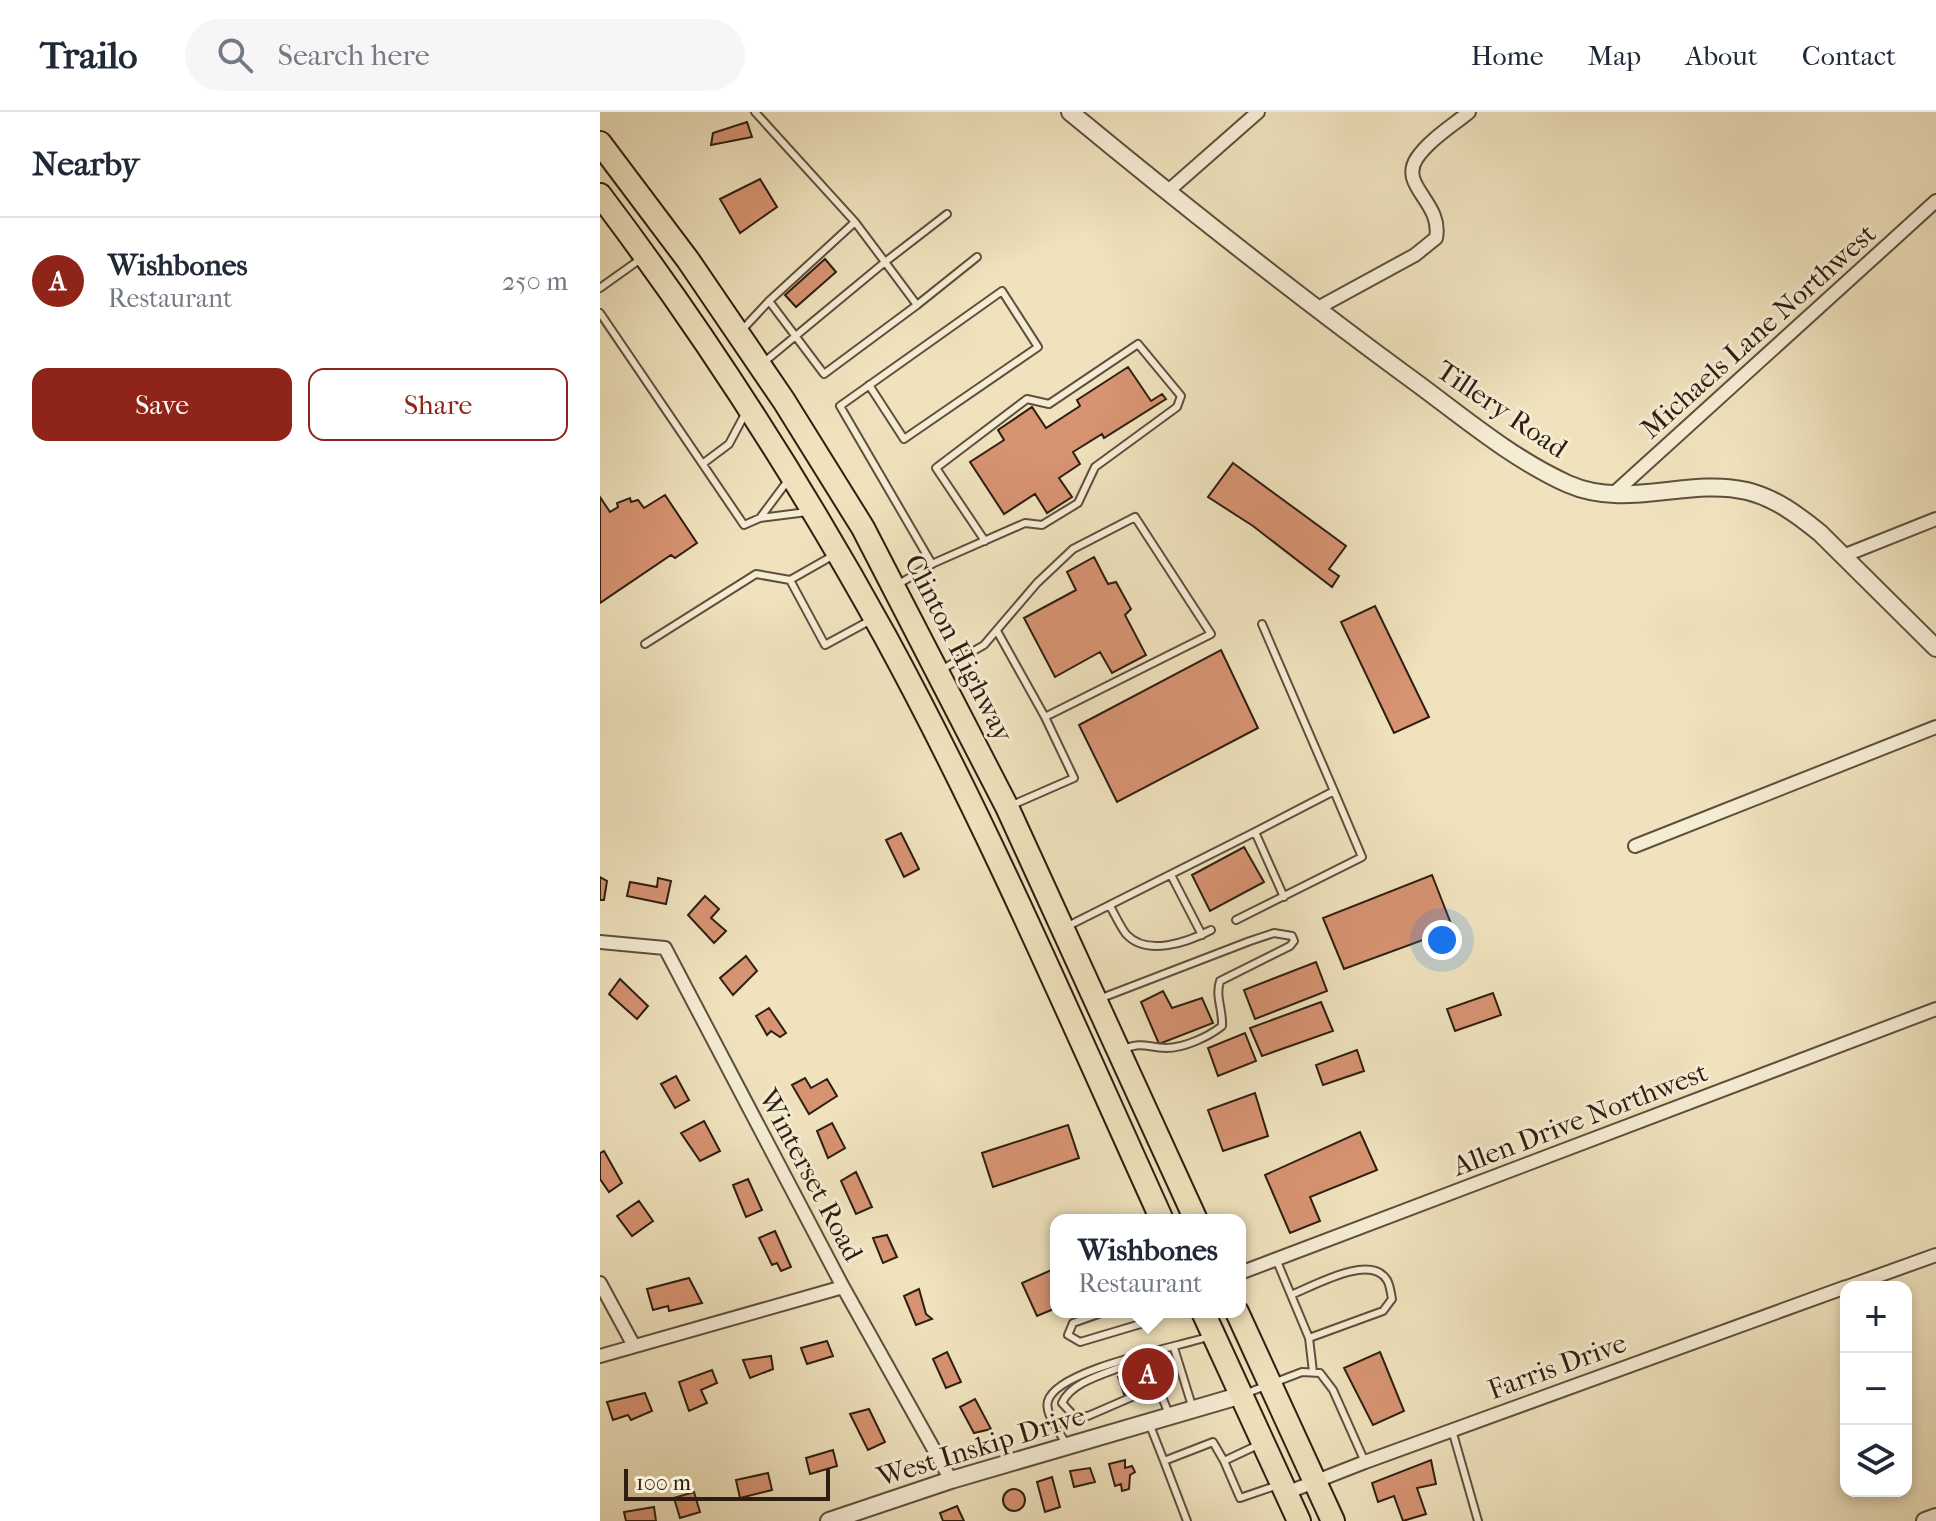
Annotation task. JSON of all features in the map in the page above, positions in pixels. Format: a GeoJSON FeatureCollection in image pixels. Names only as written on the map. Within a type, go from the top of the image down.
{"type":"FeatureCollection","features":[{"type":"Feature","properties":{"kind":"highway","name":"Clinton Highway"},"geometry":{"type":"LineString","coordinates":[[600,143],[739,334],[863,528],[1007,807],[1193,1214]]}},
{"type":"Feature","properties":{"kind":"highway"},"geometry":{"type":"LineString","coordinates":[[600,195],[646,255],[748,406],[814,512],[874,618],[958,780],[1159,1214]]}},
{"type":"Feature","properties":{"kind":"highway"},"geometry":{"type":"LineString","coordinates":[[777,453],[806,436]]}},
{"type":"Feature","properties":{"kind":"highway"},"geometry":{"type":"LineString","coordinates":[[958,780],[986,766]]}},
{"type":"Feature","properties":{"kind":"highway"},"geometry":{"type":"LineString","coordinates":[[1090,1061],[1119,1051]]}},
{"type":"Feature","properties":{"kind":"highway"},"geometry":{"type":"LineString","coordinates":[[1206,1318],[1284,1488],[1294,1520]]}},
{"type":"Feature","properties":{"kind":"highway"},"geometry":{"type":"LineString","coordinates":[[1240,1318],[1333,1521]]}},
{"type":"Feature","properties":{"kind":"street","name":"Tillery Road"},"geometry":{"type":"LineString","coordinates":[[1070,112],[1316,309],[1532,465],[1572,485],[1612,495],[1708,487],[1748,491],[1801,517],[1936,648]]}},
{"type":"Feature","properties":{"kind":"street"},"geometry":{"type":"LineString","coordinates":[[1167,192],[1258,112]]}},
{"type":"Feature","properties":{"kind":"street"},"geometry":{"type":"LineString","coordinates":[[1316,309],[1415,255],[1436,238],[1435,213],[1412,179],[1412,167],[1426,148],[1469,112]]}},
{"type":"Feature","properties":{"kind":"street","name":"Michaels Lane Northwest"},"geometry":{"type":"LineString","coordinates":[[1612,495],[1936,201]]}},
{"type":"Feature","properties":{"kind":"street"},"geometry":{"type":"LineString","coordinates":[[1843,556],[1936,519]]}},
{"type":"Feature","properties":{"kind":"street"},"geometry":{"type":"LineString","coordinates":[[1635,846],[1936,727]]}},
{"type":"Feature","properties":{"kind":"street","name":"Winterset Road"},"geometry":{"type":"LineString","coordinates":[[600,942],[665,948],[843,1287],[951,1480]]}},
{"type":"Feature","properties":{"kind":"street","name":"Allen Drive Northwest"},"geometry":{"type":"LineString","coordinates":[[1246,1271],[1936,1009]]}},
{"type":"Feature","properties":{"kind":"street","name":"Farris Drive"},"geometry":{"type":"LineString","coordinates":[[1863,1281],[1936,1255]]}},
{"type":"Feature","properties":{"kind":"street"},"geometry":{"type":"LineString","coordinates":[[600,1283],[633,1344]]}},
{"type":"Feature","properties":{"kind":"street"},"geometry":{"type":"LineString","coordinates":[[600,1356],[633,1344],[843,1287]]}},
{"type":"Feature","properties":{"kind":"street","name":"Farris Drive"},"geometry":{"type":"LineString","coordinates":[[1284,1488],[1316,1482],[1840,1289]]}},
{"type":"Feature","properties":{"kind":"street","name":"West Inskip Drive"},"geometry":{"type":"LineString","coordinates":[[829,1521],[951,1480],[1242,1395]]}},
{"type":"Feature","properties":{"kind":"street"},"geometry":{"type":"LineString","coordinates":[[1925,1521],[1936,1517]]}},
{"type":"Feature","properties":{"kind":"lane"},"geometry":{"type":"LineString","coordinates":[[755,112],[855,222],[917,305]]}},
{"type":"Feature","properties":{"kind":"lane"},"geometry":{"type":"LineString","coordinates":[[760,365],[947,214]]}},
{"type":"Feature","properties":{"kind":"lane"},"geometry":{"type":"LineString","coordinates":[[739,334],[769,301],[855,222]]}},
{"type":"Feature","properties":{"kind":"lane"},"geometry":{"type":"LineString","coordinates":[[600,288],[646,255]]}},
{"type":"Feature","properties":{"kind":"lane"},"geometry":{"type":"LineString","coordinates":[[769,301],[824,374],[977,257]]}},
{"type":"Feature","properties":{"kind":"lane"},"geometry":{"type":"LineString","coordinates":[[869,385],[904,439],[1038,347],[1002,291],[869,385],[840,406],[932,564]]}},
{"type":"Feature","properties":{"kind":"lane"},"geometry":{"type":"LineString","coordinates":[[600,313],[705,462],[744,525],[760,518],[814,512]]}},
{"type":"Feature","properties":{"kind":"lane"},"geometry":{"type":"LineString","coordinates":[[894,586],[932,564],[985,541],[1025,523],[1042,525],[1078,503],[1095,467],[1177,407],[1181,396],[1138,344],[1049,404],[1027,399],[936,468],[985,541]]}},
{"type":"Feature","properties":{"kind":"lane"},"geometry":{"type":"LineString","coordinates":[[705,462],[729,444],[748,406]]}},
{"type":"Feature","properties":{"kind":"lane"},"geometry":{"type":"LineString","coordinates":[[760,518],[791,476]]}},
{"type":"Feature","properties":{"kind":"lane"},"geometry":{"type":"LineString","coordinates":[[938,672],[984,645],[1037,583],[1073,549],[1135,517],[1211,634],[1045,717]]}},
{"type":"Feature","properties":{"kind":"lane"},"geometry":{"type":"LineString","coordinates":[[645,644],[756,574],[790,580],[838,553]]}},
{"type":"Feature","properties":{"kind":"lane"},"geometry":{"type":"LineString","coordinates":[[790,580],[825,645],[874,618]]}},
{"type":"Feature","properties":{"kind":"lane"},"geometry":{"type":"LineString","coordinates":[[1236,920],[1362,857],[1262,624]]}},
{"type":"Feature","properties":{"kind":"lane"},"geometry":{"type":"LineString","coordinates":[[997,631],[1045,717],[1074,778],[1007,807]]}},
{"type":"Feature","properties":{"kind":"lane"},"geometry":{"type":"LineString","coordinates":[[1063,928],[1334,791]]}},
{"type":"Feature","properties":{"kind":"lane"},"geometry":{"type":"LineString","coordinates":[[1255,832],[1284,897]]}},
{"type":"Feature","properties":{"kind":"lane"},"geometry":{"type":"LineString","coordinates":[[1171,875],[1202,935]]}},
{"type":"Feature","properties":{"kind":"lane"},"geometry":{"type":"LineString","coordinates":[[1110,906],[1127,935],[1143,944],[1167,945],[1211,930]]}},
{"type":"Feature","properties":{"kind":"lane"},"geometry":{"type":"LineString","coordinates":[[1096,1000],[1274,933],[1292,936],[1294,941],[1290,946],[1220,981],[1216,993],[1223,1013],[1222,1026],[1212,1033],[1168,1048],[1139,1043],[1119,1051]]}},
{"type":"Feature","properties":{"kind":"lane"},"geometry":{"type":"LineString","coordinates":[[1276,1259],[1309,1338],[1313,1372]]}},
{"type":"Feature","properties":{"kind":"lane"},"geometry":{"type":"LineString","coordinates":[[1291,1295],[1357,1268],[1373,1268],[1387,1279],[1392,1299],[1383,1311],[1309,1338]]}},
{"type":"Feature","properties":{"kind":"lane"},"geometry":{"type":"LineString","coordinates":[[1087,1318],[1073,1323],[1068,1335],[1080,1342],[1144,1323],[1144,1318]]}},
{"type":"Feature","properties":{"kind":"lane"},"geometry":{"type":"LineString","coordinates":[[1067,1446],[1047,1405],[1056,1389],[1098,1368],[1214,1335]]}},
{"type":"Feature","properties":{"kind":"lane"},"geometry":{"type":"LineString","coordinates":[[1174,1348],[1193,1409]]}},
{"type":"Feature","properties":{"kind":"lane"},"geometry":{"type":"LineString","coordinates":[[1147,1355],[1082,1385],[1068,1394],[1062,1403],[1074,1416],[1088,1416],[1142,1392],[1154,1391],[1162,1397],[1170,1416]]}},
{"type":"Feature","properties":{"kind":"lane"},"geometry":{"type":"LineString","coordinates":[[1242,1395],[1313,1372],[1327,1381],[1365,1462]]}},
{"type":"Feature","properties":{"kind":"lane"},"geometry":{"type":"LineString","coordinates":[[1148,1422],[1187,1521]]}},
{"type":"Feature","properties":{"kind":"lane"},"geometry":{"type":"LineString","coordinates":[[1452,1430],[1478,1521]]}},
{"type":"Feature","properties":{"kind":"lane"},"geometry":{"type":"LineString","coordinates":[[1164,1461],[1213,1442],[1240,1498],[1284,1488]]}},
{"type":"Feature","properties":{"kind":"lane"},"geometry":{"type":"LineString","coordinates":[[1224,1461],[1263,1442]]}},
{"type":"Feature","properties":{"kind":"building"},"geometry":{"type":"Polygon","coordinates":[[[747,122],[752,137],[711,145],[713,133],[747,122]]]}},
{"type":"Feature","properties":{"kind":"building"},"geometry":{"type":"Polygon","coordinates":[[[760,179],[777,207],[740,233],[720,199],[760,179]]]}},
{"type":"Feature","properties":{"kind":"building"},"geometry":{"type":"Polygon","coordinates":[[[825,259],[836,272],[796,307],[785,295],[825,259]]]}},
{"type":"Feature","properties":{"kind":"building"},"geometry":{"type":"Polygon","coordinates":[[[1128,367],[1151,401],[1162,394],[1166,399],[1104,438],[1102,434],[1073,452],[1080,464],[1059,478],[1072,497],[1047,513],[1035,494],[1004,514],[970,462],[1004,440],[998,430],[1032,407],[1046,428],[1080,406],[1077,400],[1128,367]]]}},
{"type":"Feature","properties":{"kind":"building"},"geometry":{"type":"Polygon","coordinates":[[[1233,463],[1346,546],[1329,569],[1339,576],[1332,587],[1253,526],[1208,497],[1233,463]]]}},
{"type":"Feature","properties":{"kind":"building"},"geometry":{"type":"Polygon","coordinates":[[[665,495],[697,543],[675,558],[671,555],[600,603],[600,497],[610,512],[618,507],[617,503],[630,498],[631,502],[638,500],[644,508],[665,495]]]}},
{"type":"Feature","properties":{"kind":"building"},"geometry":{"type":"Polygon","coordinates":[[[1094,557],[1108,584],[1116,582],[1131,609],[1125,615],[1146,655],[1112,673],[1100,652],[1055,677],[1024,618],[1076,590],[1067,572],[1094,557]]]}},
{"type":"Feature","properties":{"kind":"building"},"geometry":{"type":"Polygon","coordinates":[[[1375,606],[1429,717],[1394,733],[1341,622],[1375,606]]]}},
{"type":"Feature","properties":{"kind":"building"},"geometry":{"type":"Polygon","coordinates":[[[1221,650],[1258,728],[1117,802],[1079,725],[1221,650]]]}},
{"type":"Feature","properties":{"kind":"building"},"geometry":{"type":"Polygon","coordinates":[[[901,833],[919,869],[904,877],[886,840],[901,833]]]}},
{"type":"Feature","properties":{"kind":"building"},"geometry":{"type":"Polygon","coordinates":[[[1244,847],[1264,882],[1210,911],[1192,875],[1244,847]]]}},
{"type":"Feature","properties":{"kind":"building"},"geometry":{"type":"Polygon","coordinates":[[[1432,875],[1453,929],[1344,969],[1323,918],[1432,875]]]}},
{"type":"Feature","properties":{"kind":"building"},"geometry":{"type":"Polygon","coordinates":[[[600,877],[607,881],[604,900],[600,900],[600,877]]]}},
{"type":"Feature","properties":{"kind":"building"},"geometry":{"type":"Polygon","coordinates":[[[658,878],[671,881],[666,904],[627,896],[630,882],[657,887],[658,878]]]}},
{"type":"Feature","properties":{"kind":"building"},"geometry":{"type":"Polygon","coordinates":[[[705,896],[719,909],[711,918],[726,931],[714,943],[688,915],[705,896]]]}},
{"type":"Feature","properties":{"kind":"building"},"geometry":{"type":"Polygon","coordinates":[[[746,956],[757,971],[733,995],[720,978],[746,956]]]}},
{"type":"Feature","properties":{"kind":"building"},"geometry":{"type":"Polygon","coordinates":[[[1316,962],[1327,991],[1255,1019],[1244,990],[1316,962]]]}},
{"type":"Feature","properties":{"kind":"building"},"geometry":{"type":"Polygon","coordinates":[[[620,979],[648,1006],[637,1019],[609,994],[620,979]]]}},
{"type":"Feature","properties":{"kind":"building"},"geometry":{"type":"Polygon","coordinates":[[[1163,991],[1172,1008],[1202,998],[1213,1023],[1159,1044],[1141,1002],[1163,991]]]}},
{"type":"Feature","properties":{"kind":"building"},"geometry":{"type":"Polygon","coordinates":[[[1493,993],[1501,1015],[1455,1031],[1447,1009],[1493,993]]]}},
{"type":"Feature","properties":{"kind":"building"},"geometry":{"type":"Polygon","coordinates":[[[1321,1002],[1333,1031],[1262,1056],[1250,1028],[1321,1002]]]}},
{"type":"Feature","properties":{"kind":"building"},"geometry":{"type":"Polygon","coordinates":[[[769,1008],[786,1033],[780,1037],[771,1031],[767,1035],[756,1016],[769,1008]]]}},
{"type":"Feature","properties":{"kind":"building"},"geometry":{"type":"Polygon","coordinates":[[[1245,1033],[1256,1061],[1218,1076],[1208,1048],[1245,1033]]]}},
{"type":"Feature","properties":{"kind":"building"},"geometry":{"type":"Polygon","coordinates":[[[1357,1050],[1364,1071],[1323,1085],[1316,1065],[1357,1050]]]}},
{"type":"Feature","properties":{"kind":"building"},"geometry":{"type":"Polygon","coordinates":[[[676,1076],[689,1100],[675,1108],[661,1084],[676,1076]]]}},
{"type":"Feature","properties":{"kind":"building"},"geometry":{"type":"Polygon","coordinates":[[[805,1078],[811,1088],[827,1079],[837,1096],[809,1114],[792,1085],[805,1078]]]}},
{"type":"Feature","properties":{"kind":"building"},"geometry":{"type":"Polygon","coordinates":[[[1255,1093],[1268,1136],[1223,1151],[1208,1110],[1255,1093]]]}},
{"type":"Feature","properties":{"kind":"building"},"geometry":{"type":"Polygon","coordinates":[[[704,1121],[720,1151],[700,1161],[681,1133],[704,1121]]]}},
{"type":"Feature","properties":{"kind":"building"},"geometry":{"type":"Polygon","coordinates":[[[832,1123],[845,1148],[828,1158],[817,1131],[832,1123]]]}},
{"type":"Feature","properties":{"kind":"building"},"geometry":{"type":"Polygon","coordinates":[[[1068,1125],[1079,1158],[993,1187],[982,1153],[1068,1125]]]}},
{"type":"Feature","properties":{"kind":"building"},"geometry":{"type":"Polygon","coordinates":[[[1360,1132],[1377,1170],[1310,1197],[1320,1221],[1290,1233],[1265,1175],[1360,1132]]]}},
{"type":"Feature","properties":{"kind":"building"},"geometry":{"type":"Polygon","coordinates":[[[604,1151],[622,1183],[609,1192],[600,1179],[600,1153],[604,1151]]]}},
{"type":"Feature","properties":{"kind":"building"},"geometry":{"type":"Polygon","coordinates":[[[856,1172],[872,1207],[856,1214],[841,1181],[856,1172]]]}},
{"type":"Feature","properties":{"kind":"building"},"geometry":{"type":"Polygon","coordinates":[[[748,1179],[762,1210],[746,1217],[733,1185],[748,1179]]]}},
{"type":"Feature","properties":{"kind":"building"},"geometry":{"type":"Polygon","coordinates":[[[639,1201],[653,1221],[632,1236],[617,1216],[639,1201]]]}},
{"type":"Feature","properties":{"kind":"building"},"geometry":{"type":"Polygon","coordinates":[[[775,1231],[791,1267],[781,1271],[777,1263],[772,1265],[759,1238],[775,1231]]]}},
{"type":"Feature","properties":{"kind":"building"},"geometry":{"type":"Polygon","coordinates":[[[887,1235],[897,1257],[883,1263],[873,1238],[887,1235]]]}},
{"type":"Feature","properties":{"kind":"building"},"geometry":{"type":"Polygon","coordinates":[[[1050,1271],[1050,1311],[1037,1316],[1022,1283],[1050,1271]]]}},
{"type":"Feature","properties":{"kind":"building"},"geometry":{"type":"Polygon","coordinates":[[[689,1278],[702,1303],[669,1311],[668,1306],[653,1310],[647,1289],[689,1278]]]}},
{"type":"Feature","properties":{"kind":"building"},"geometry":{"type":"Polygon","coordinates":[[[919,1289],[926,1314],[932,1319],[916,1325],[904,1296],[919,1289]]]}},
{"type":"Feature","properties":{"kind":"building"},"geometry":{"type":"Polygon","coordinates":[[[827,1341],[833,1356],[807,1364],[801,1348],[827,1341]]]}},
{"type":"Feature","properties":{"kind":"building"},"geometry":{"type":"Polygon","coordinates":[[[947,1352],[961,1382],[946,1388],[933,1359],[947,1352]]]}},
{"type":"Feature","properties":{"kind":"building"},"geometry":{"type":"Polygon","coordinates":[[[1380,1352],[1404,1411],[1373,1425],[1344,1368],[1380,1352]]]}},
{"type":"Feature","properties":{"kind":"building"},"geometry":{"type":"Polygon","coordinates":[[[771,1356],[773,1369],[750,1378],[743,1360],[771,1356]]]}},
{"type":"Feature","properties":{"kind":"building"},"geometry":{"type":"Polygon","coordinates":[[[1169,1358],[1176,1380],[1124,1394],[1118,1377],[1125,1371],[1169,1358]]]}},
{"type":"Feature","properties":{"kind":"building"},"geometry":{"type":"Polygon","coordinates":[[[712,1370],[717,1383],[701,1390],[707,1403],[689,1411],[679,1382],[712,1370]]]}},
{"type":"Feature","properties":{"kind":"building"},"geometry":{"type":"Polygon","coordinates":[[[645,1393],[652,1411],[631,1420],[628,1415],[613,1420],[607,1402],[645,1393]]]}},
{"type":"Feature","properties":{"kind":"building"},"geometry":{"type":"Polygon","coordinates":[[[975,1399],[991,1429],[974,1433],[960,1407],[975,1399]]]}},
{"type":"Feature","properties":{"kind":"building"},"geometry":{"type":"Polygon","coordinates":[[[869,1409],[885,1442],[868,1450],[850,1414],[869,1409]]]}},
{"type":"Feature","properties":{"kind":"building"},"geometry":{"type":"Polygon","coordinates":[[[833,1450],[837,1466],[810,1474],[806,1458],[833,1450]]]}},
{"type":"Feature","properties":{"kind":"building"},"geometry":{"type":"Polygon","coordinates":[[[1125,1460],[1125,1468],[1132,1466],[1135,1472],[1130,1475],[1129,1489],[1122,1491],[1121,1484],[1115,1486],[1109,1464],[1125,1460]]]}},
{"type":"Feature","properties":{"kind":"building"},"geometry":{"type":"Polygon","coordinates":[[[1431,1460],[1436,1484],[1417,1488],[1426,1514],[1403,1521],[1394,1496],[1378,1502],[1372,1483],[1431,1460]]]}},
{"type":"Feature","properties":{"kind":"building"},"geometry":{"type":"Polygon","coordinates":[[[1090,1468],[1095,1482],[1074,1487],[1070,1471],[1090,1468]]]}},
{"type":"Feature","properties":{"kind":"building"},"geometry":{"type":"Polygon","coordinates":[[[768,1473],[772,1490],[740,1498],[736,1480],[768,1473]]]}},
{"type":"Feature","properties":{"kind":"building"},"geometry":{"type":"Polygon","coordinates":[[[1052,1477],[1060,1507],[1045,1512],[1037,1482],[1052,1477]]]}},
{"type":"Feature","properties":{"kind":"building"},"geometry":{"type":"Polygon","coordinates":[[[1014,1489],[1022,1492],[1025,1500],[1022,1508],[1014,1511],[1006,1508],[1003,1500],[1006,1492],[1014,1489]]]}},
{"type":"Feature","properties":{"kind":"building"},"geometry":{"type":"Polygon","coordinates":[[[694,1492],[700,1512],[680,1518],[674,1498],[694,1492]]]}},
{"type":"Feature","properties":{"kind":"building"},"geometry":{"type":"Polygon","coordinates":[[[957,1506],[964,1521],[943,1521],[940,1513],[957,1506]]]}},
{"type":"Feature","properties":{"kind":"building"},"geometry":{"type":"Polygon","coordinates":[[[654,1507],[656,1521],[626,1521],[624,1512],[654,1507]]]}},
{"type":"Feature","properties":{"kind":"place","name":"Wishbones"},"geometry":{"type":"Point","coordinates":[1148,1374]}}]}
